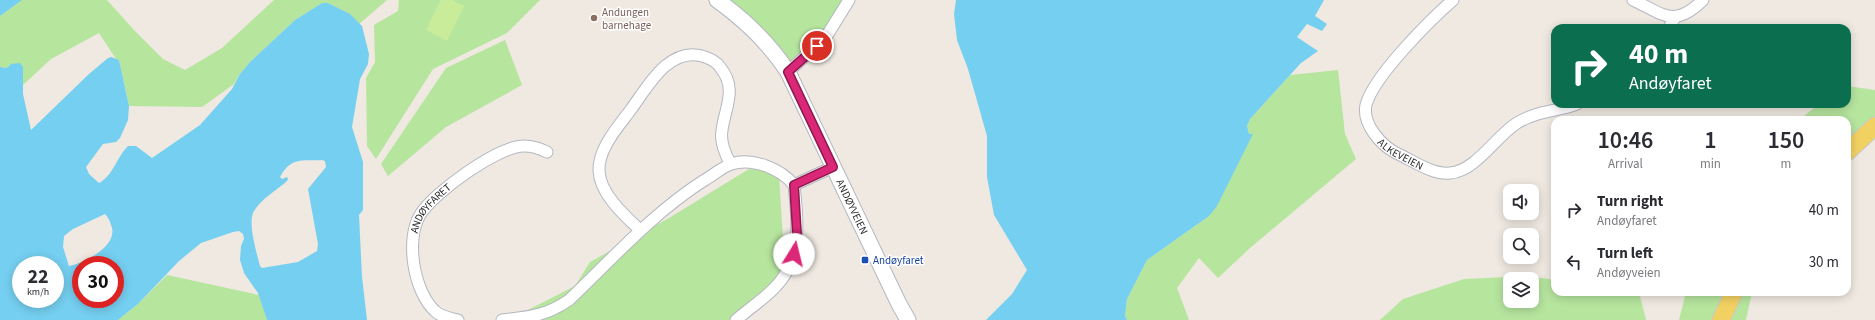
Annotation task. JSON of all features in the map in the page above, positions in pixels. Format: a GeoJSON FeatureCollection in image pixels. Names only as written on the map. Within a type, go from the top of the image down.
{"type":"FeatureCollection","features":[{"type":"Feature","properties":{"kind":"main road"},"geometry":{"type":"LineString","coordinates":[[1851,148],[1875,126]]}},
{"type":"Feature","properties":{"kind":"main road"},"geometry":{"type":"LineString","coordinates":[[1720,320],[1732,296]]}},
{"type":"Feature","properties":{"kind":"street","name":"ANDØYVEIEN"},"geometry":{"type":"LineString","coordinates":[[717,0],[754,30],[775,52],[788,72],[908,320]]}},
{"type":"Feature","properties":{"kind":"street"},"geometry":{"type":"LineString","coordinates":[[788,72],[826,37],[849,0]]}},
{"type":"Feature","properties":{"kind":"street","name":"ALKEVEIEN"},"geometry":{"type":"LineString","coordinates":[[1453,0],[1403,50],[1370,94],[1366,105],[1366,114],[1376,136],[1387,148],[1438,172],[1456,172],[1480,157],[1506,130],[1517,123],[1544,111],[1558,108]]}},
{"type":"Feature","properties":{"kind":"street"},"geometry":{"type":"LineString","coordinates":[[1634,0],[1662,16],[1675,17],[1686,14],[1703,0]]}},
{"type":"Feature","properties":{"kind":"street"},"geometry":{"type":"LineString","coordinates":[[1671,24],[1675,17]]}},
{"type":"Feature","properties":{"kind":"street"},"geometry":{"type":"LineString","coordinates":[[640,230],[623,213],[602,183],[599,172],[600,158],[612,137],[655,78],[670,63],[679,58],[700,56],[712,59],[720,66],[725,75],[729,84],[729,97],[721,131],[722,140],[728,159],[732,164]]}},
{"type":"Feature","properties":{"kind":"street","name":"ANDØYFARET"},"geometry":{"type":"LineString","coordinates":[[458,320],[437,313],[428,304],[421,292],[416,278],[413,250],[415,226],[419,216],[436,196],[472,170],[503,151],[524,146],[547,152]]}},
{"type":"Feature","properties":{"kind":"street"},"geometry":{"type":"LineString","coordinates":[[502,320],[538,315],[560,307],[640,230],[694,187],[732,164],[743,162],[771,168],[788,178],[794,185],[797,234],[794,254],[787,271],[759,302],[736,320]]}},
{"type":"Feature","properties":{"kind":"street"},"geometry":{"type":"LineString","coordinates":[[794,185],[833,167]]}},
{"type":"Feature","properties":{"kind":"green space"},"geometry":{"type":"Polygon","coordinates":[[[22,0],[107,0],[163,59],[185,70],[222,48],[274,0],[387,0],[359,24],[349,14],[328,3],[322,3],[295,20],[250,62],[234,84],[202,107],[129,106],[119,60],[116,59],[99,33],[51,59],[23,85],[23,67],[11,64],[7,68],[0,67],[0,16],[22,0]]]}},
{"type":"Feature","properties":{"kind":"green space"},"geometry":{"type":"Polygon","coordinates":[[[399,0],[540,0],[507,33],[433,69],[376,159],[367,146],[366,78],[375,62],[374,25],[398,11],[399,0]]]}},
{"type":"Feature","properties":{"kind":"green space"},"geometry":{"type":"Polygon","coordinates":[[[441,0],[452,0],[464,6],[447,41],[426,30],[441,0]]]}},
{"type":"Feature","properties":{"kind":"green space"},"geometry":{"type":"Polygon","coordinates":[[[715,0],[855,0],[789,72],[715,0]]]}},
{"type":"Feature","properties":{"kind":"green space"},"geometry":{"type":"Polygon","coordinates":[[[505,40],[522,85],[446,127],[388,176],[381,164],[446,68],[505,40]]]}},
{"type":"Feature","properties":{"kind":"green space"},"geometry":{"type":"Polygon","coordinates":[[[1338,70],[1345,134],[1356,159],[1250,248],[1218,278],[1199,258],[1177,288],[1189,320],[1127,320],[1125,316],[1127,299],[1147,260],[1209,216],[1252,134],[1249,134],[1247,126],[1250,119],[1290,75],[1338,70]]]}},
{"type":"Feature","properties":{"kind":"green space"},"geometry":{"type":"Polygon","coordinates":[[[1851,87],[1875,90],[1875,132],[1851,154],[1851,116],[1804,116],[1814,108],[1851,108],[1851,87]]]}},
{"type":"Feature","properties":{"kind":"green space"},"geometry":{"type":"Polygon","coordinates":[[[749,169],[772,171],[779,175],[785,272],[744,320],[521,320],[522,313],[575,286],[590,262],[669,218],[749,169]]]}},
{"type":"Feature","properties":{"kind":"green space"},"geometry":{"type":"Polygon","coordinates":[[[167,275],[259,295],[267,320],[118,320],[139,303],[167,275]]]}},
{"type":"Feature","properties":{"kind":"green space"},"geometry":{"type":"Polygon","coordinates":[[[1503,277],[1503,308],[1539,308],[1539,278],[1551,279],[1551,296],[1640,296],[1646,320],[1380,320],[1403,299],[1464,279],[1503,277]]]}},
{"type":"Feature","properties":{"kind":"green space"},"geometry":{"type":"Polygon","coordinates":[[[1685,296],[1751,296],[1746,320],[1679,320],[1685,296]]]}},
{"type":"Feature","properties":{"kind":"water"},"geometry":{"type":"Polygon","coordinates":[[[0,0],[22,0],[0,16],[0,0]]]}},
{"type":"Feature","properties":{"kind":"water"},"geometry":{"type":"Polygon","coordinates":[[[956,0],[1324,0],[1315,16],[1327,24],[1322,31],[1307,24],[1297,37],[1318,51],[1301,63],[1250,119],[1247,126],[1249,134],[1253,134],[1217,206],[1209,216],[1147,260],[1127,299],[1125,316],[1127,320],[986,320],[1012,294],[1027,270],[994,215],[987,177],[987,136],[968,69],[957,40],[954,14],[956,0]]]}},
{"type":"Feature","properties":{"kind":"water"},"geometry":{"type":"Polygon","coordinates":[[[322,3],[328,3],[350,14],[362,26],[369,54],[368,64],[360,79],[352,127],[363,162],[363,210],[359,215],[362,277],[367,320],[267,320],[258,293],[244,273],[240,260],[241,246],[244,239],[243,234],[239,231],[201,243],[179,261],[139,303],[118,320],[0,320],[0,67],[7,68],[11,64],[20,63],[23,67],[23,94],[31,130],[89,74],[108,58],[111,57],[119,60],[129,106],[128,120],[120,138],[116,142],[103,144],[86,167],[89,174],[99,183],[109,174],[128,146],[136,146],[152,158],[200,125],[232,89],[240,74],[250,62],[295,20],[322,3]],[[297,161],[288,166],[280,177],[282,179],[287,177],[287,181],[265,199],[254,211],[252,216],[253,238],[260,266],[262,268],[298,262],[317,251],[318,244],[308,189],[326,167],[325,161],[297,161]]]}},
{"type":"Feature","properties":{"kind":"place","name":"Andungen barnehage"},"geometry":{"type":"Point","coordinates":[594,18]}},
{"type":"Feature","properties":{"kind":"place","name":"Andøyfaret"},"geometry":{"type":"Point","coordinates":[865,260]}},
{"type":"Feature","properties":{"kind":"route"},"geometry":{"type":"LineString","coordinates":[[794,254],[797,234],[794,185],[833,167],[788,72],[817,46]]}}]}
